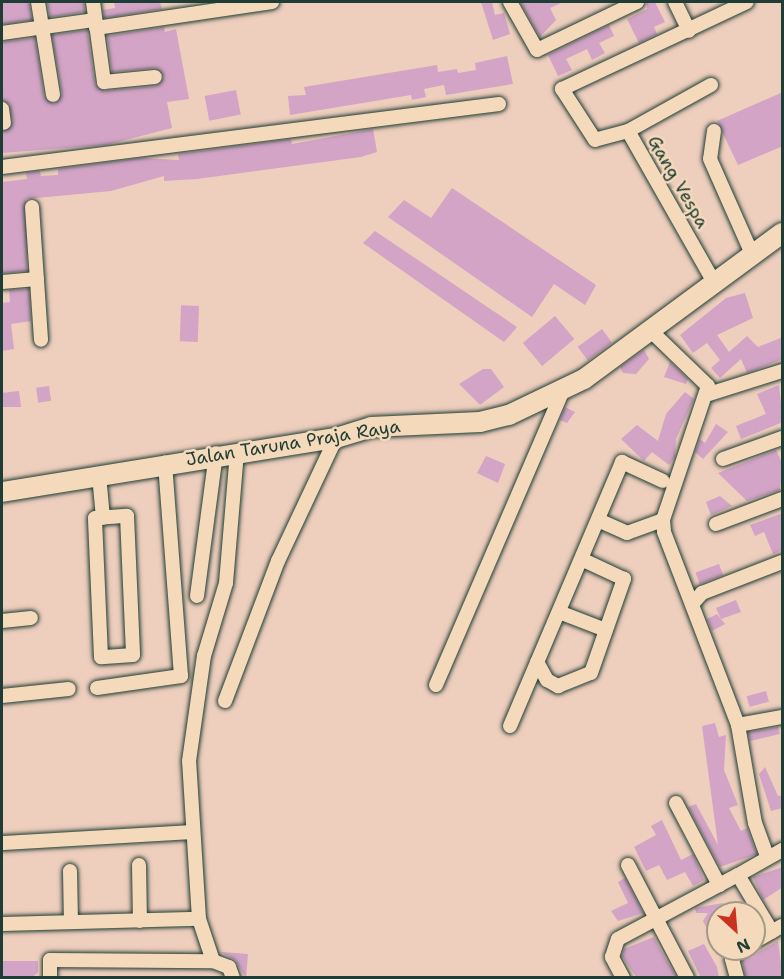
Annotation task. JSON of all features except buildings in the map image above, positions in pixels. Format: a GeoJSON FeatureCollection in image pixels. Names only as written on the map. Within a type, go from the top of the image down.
{"type":"FeatureCollection","features":[{"type":"Feature","properties":{"kind":"street"},"geometry":{"type":"LineString","coordinates":[[38,2],[53,95]]}},
{"type":"Feature","properties":{"kind":"street"},"geometry":{"type":"LineString","coordinates":[[93,2],[104,82],[154,76]]}},
{"type":"Feature","properties":{"kind":"street"},"geometry":{"type":"LineString","coordinates":[[2,33],[272,2]]}},
{"type":"Feature","properties":{"kind":"street"},"geometry":{"type":"LineString","coordinates":[[510,2],[537,51],[637,2]]}},
{"type":"Feature","properties":{"kind":"street"},"geometry":{"type":"LineString","coordinates":[[675,2],[689,31],[747,2]]}},
{"type":"Feature","properties":{"kind":"street","name":"Gang Vespa"},"geometry":{"type":"LineString","coordinates":[[689,31],[562,89],[593,136],[601,140],[628,131],[715,284]]}},
{"type":"Feature","properties":{"kind":"street"},"geometry":{"type":"LineString","coordinates":[[628,131],[711,85]]}},
{"type":"Feature","properties":{"kind":"street"},"geometry":{"type":"LineString","coordinates":[[2,167],[499,104]]}},
{"type":"Feature","properties":{"kind":"street"},"geometry":{"type":"LineString","coordinates":[[714,131],[710,159],[752,254]]}},
{"type":"Feature","properties":{"kind":"street"},"geometry":{"type":"LineString","coordinates":[[32,207],[41,340]]}},
{"type":"Feature","properties":{"kind":"street","name":"Jalan Taruna Praja Raya"},"geometry":{"type":"LineString","coordinates":[[2,492],[216,453],[336,438],[371,427],[495,420],[563,390],[651,331],[783,232]]}},
{"type":"Feature","properties":{"kind":"street"},"geometry":{"type":"LineString","coordinates":[[2,282],[37,279]]}},
{"type":"Feature","properties":{"kind":"street"},"geometry":{"type":"LineString","coordinates":[[651,331],[705,378],[709,394],[663,520],[695,601]]}},
{"type":"Feature","properties":{"kind":"street"},"geometry":{"type":"LineString","coordinates":[[709,394],[783,371]]}},
{"type":"Feature","properties":{"kind":"street"},"geometry":{"type":"LineString","coordinates":[[436,685],[563,390]]}},
{"type":"Feature","properties":{"kind":"street"},"geometry":{"type":"LineString","coordinates":[[225,701],[278,561],[336,438]]}},
{"type":"Feature","properties":{"kind":"street"},"geometry":{"type":"LineString","coordinates":[[723,459],[783,438]]}},
{"type":"Feature","properties":{"kind":"street"},"geometry":{"type":"LineString","coordinates":[[213,961],[199,919],[190,832],[189,761],[204,656],[226,583],[237,452]]}},
{"type":"Feature","properties":{"kind":"street"},"geometry":{"type":"LineString","coordinates":[[196,596],[216,453]]}},
{"type":"Feature","properties":{"kind":"street"},"geometry":{"type":"LineString","coordinates":[[510,726],[622,462],[663,481]]}},
{"type":"Feature","properties":{"kind":"street"},"geometry":{"type":"LineString","coordinates":[[97,688],[181,676],[165,463]]}},
{"type":"Feature","properties":{"kind":"street"},"geometry":{"type":"LineString","coordinates":[[99,475],[103,518]]}},
{"type":"Feature","properties":{"kind":"street"},"geometry":{"type":"LineString","coordinates":[[716,524],[783,499]]}},
{"type":"Feature","properties":{"kind":"street"},"geometry":{"type":"LineString","coordinates":[[127,516],[134,655],[101,657],[95,518],[103,518],[127,516]]}},
{"type":"Feature","properties":{"kind":"street"},"geometry":{"type":"LineString","coordinates":[[598,520],[627,533],[663,520]]}},
{"type":"Feature","properties":{"kind":"street"},"geometry":{"type":"LineString","coordinates":[[537,662],[547,680],[558,686],[575,683],[591,673],[624,579],[581,559]]}},
{"type":"Feature","properties":{"kind":"street"},"geometry":{"type":"LineString","coordinates":[[768,858],[755,823],[738,725],[693,609],[695,601],[702,593],[783,562]]}},
{"type":"Feature","properties":{"kind":"street"},"geometry":{"type":"LineString","coordinates":[[559,612],[606,630]]}},
{"type":"Feature","properties":{"kind":"street"},"geometry":{"type":"LineString","coordinates":[[2,621],[31,618]]}},
{"type":"Feature","properties":{"kind":"street"},"geometry":{"type":"LineString","coordinates":[[2,696],[69,689]]}},
{"type":"Feature","properties":{"kind":"street"},"geometry":{"type":"LineString","coordinates":[[738,725],[783,717]]}},
{"type":"Feature","properties":{"kind":"street"},"geometry":{"type":"LineString","coordinates":[[676,803],[719,885]]}},
{"type":"Feature","properties":{"kind":"street"},"geometry":{"type":"LineString","coordinates":[[2,843],[190,832]]}},
{"type":"Feature","properties":{"kind":"street"},"geometry":{"type":"LineString","coordinates":[[623,978],[612,948],[654,920],[783,850]]}},
{"type":"Feature","properties":{"kind":"street"},"geometry":{"type":"LineString","coordinates":[[139,865],[140,921]]}},
{"type":"Feature","properties":{"kind":"street"},"geometry":{"type":"LineString","coordinates":[[628,865],[654,920],[687,978]]}},
{"type":"Feature","properties":{"kind":"street"},"geometry":{"type":"LineString","coordinates":[[70,871],[71,922]]}},
{"type":"Feature","properties":{"kind":"street"},"geometry":{"type":"LineString","coordinates":[[738,875],[777,929]]}},
{"type":"Feature","properties":{"kind":"street"},"geometry":{"type":"LineString","coordinates":[[2,912],[2,924],[199,919]]}},
{"type":"Feature","properties":{"kind":"street"},"geometry":{"type":"LineString","coordinates":[[50,978],[50,960],[213,961],[229,967],[233,978]]}},
{"type":"Feature","properties":{"kind":"street"},"geometry":{"type":"LineString","coordinates":[[733,961],[737,978]]}}]}
